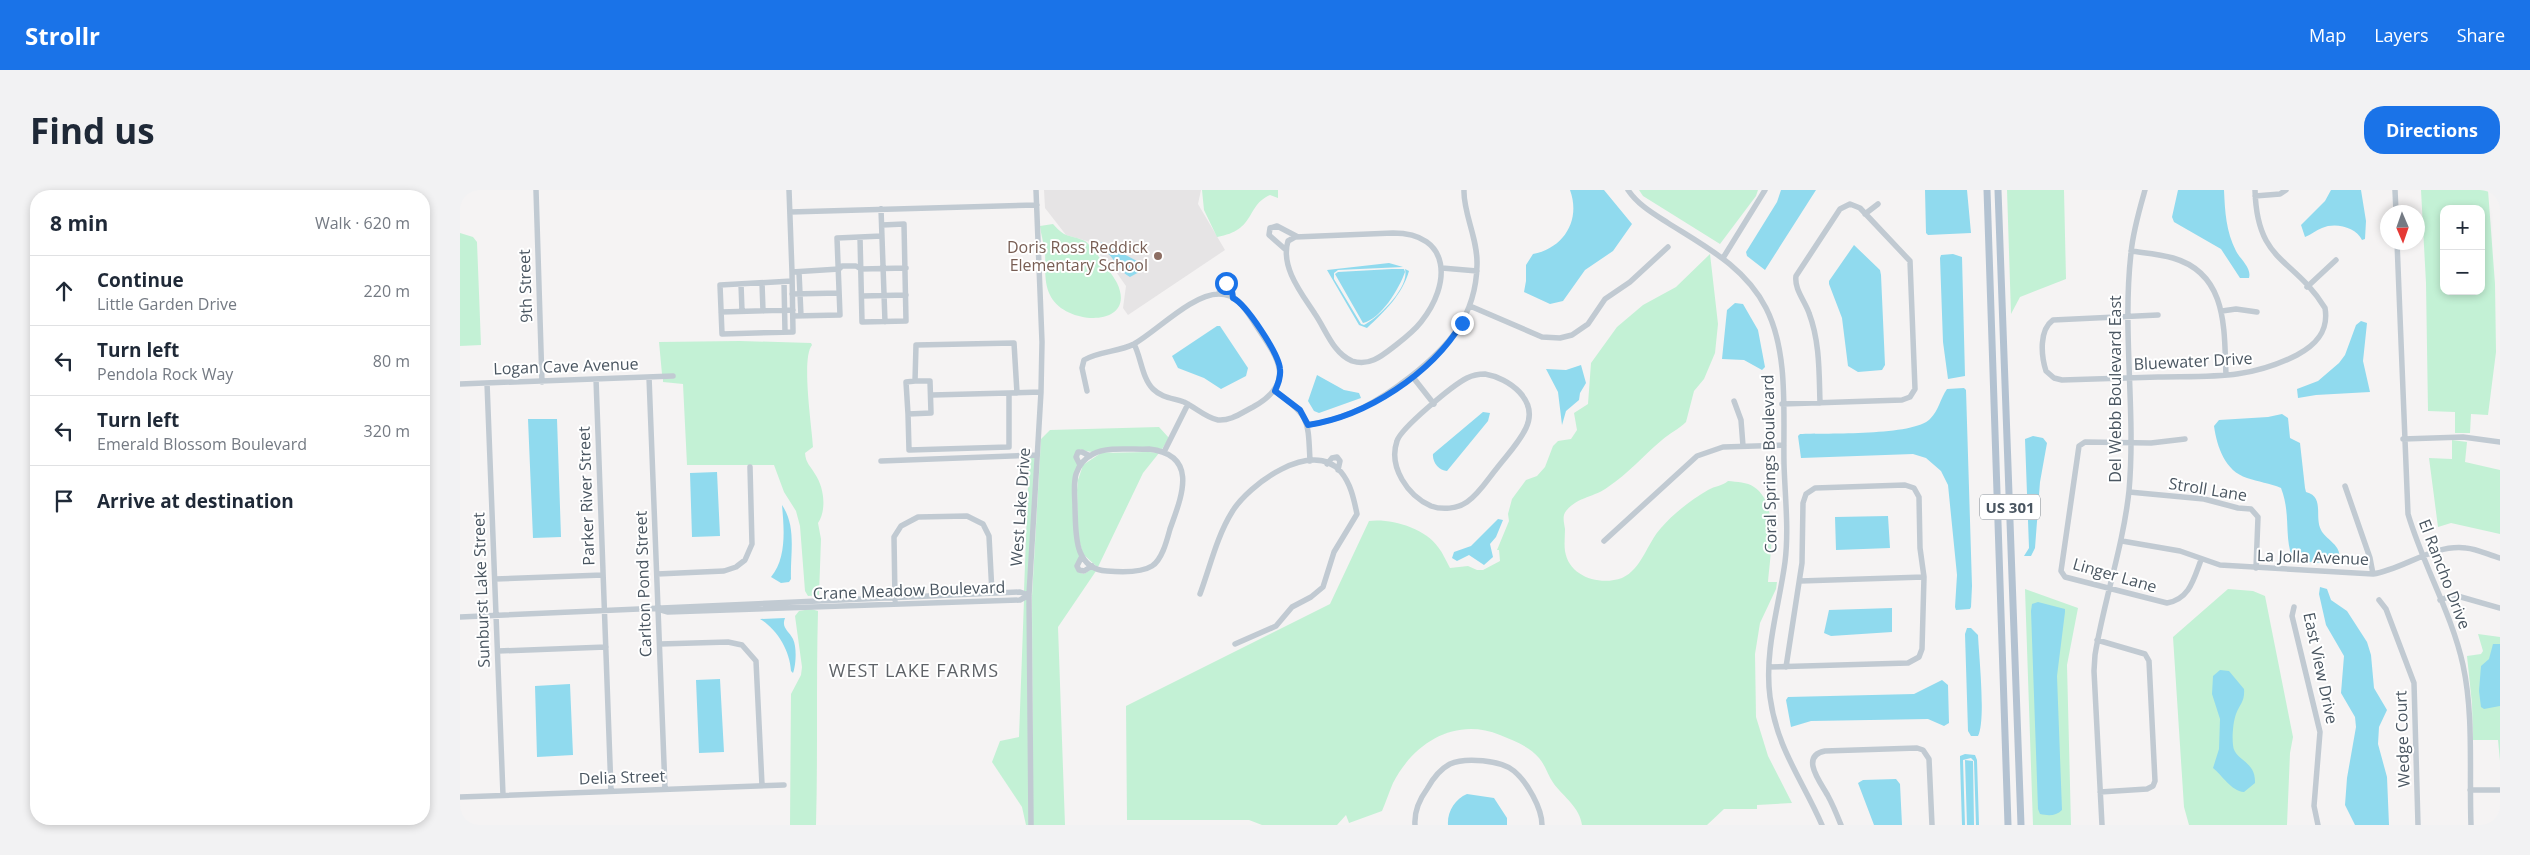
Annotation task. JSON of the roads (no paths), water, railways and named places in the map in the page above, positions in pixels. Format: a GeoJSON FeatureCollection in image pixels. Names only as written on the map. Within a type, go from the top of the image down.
{"type":"FeatureCollection","features":[{"type":"Feature","properties":{"kind":"main road","name":"US 301"},"geometry":{"type":"LineString","coordinates":[[1987,190],[2008,825]]}},
{"type":"Feature","properties":{"kind":"main road","name":"US 301"},"geometry":{"type":"LineString","coordinates":[[1998,190],[2021,825]]}},
{"type":"Feature","properties":{"kind":"main road"},"geometry":{"type":"LineString","coordinates":[[2003,666],[2016,666]]}},
{"type":"Feature","properties":{"kind":"street","name":"9th Street"},"geometry":{"type":"LineString","coordinates":[[536,190],[542,382]]}},
{"type":"Feature","properties":{"kind":"street"},"geometry":{"type":"LineString","coordinates":[[789,190],[792,272],[793,332],[722,334],[720,285],[792,281]]}},
{"type":"Feature","properties":{"kind":"street","name":"West Lake Drive"},"geometry":{"type":"LineString","coordinates":[[1031,825],[1029,595],[1041,392],[1042,342],[1036,190]]}},
{"type":"Feature","properties":{"kind":"street"},"geometry":{"type":"LineString","coordinates":[[1308,425],[1330,422],[1376,402],[1438,355],[1452,339],[1470,306],[1477,271],[1476,246],[1466,209],[1464,190]]}},
{"type":"Feature","properties":{"kind":"street","name":"Coral Springs Boulevard"},"geometry":{"type":"LineString","coordinates":[[1628,190],[1648,210],[1723,258],[1747,279],[1758,292],[1774,324],[1780,354],[1786,546],[1769,667],[1771,703],[1779,738],[1787,759],[1822,825]]}},
{"type":"Feature","properties":{"kind":"street"},"geometry":{"type":"LineString","coordinates":[[1723,258],[1765,190]]}},
{"type":"Feature","properties":{"kind":"street","name":"Del Webb Boulevard East"},"geometry":{"type":"LineString","coordinates":[[2102,825],[2094,671],[2097,640],[2122,541],[2129,492],[2131,443],[2127,316],[2131,251],[2145,190]]}},
{"type":"Feature","properties":{"kind":"street"},"geometry":{"type":"LineString","coordinates":[[2255,193],[2280,194],[2286,190]]}},
{"type":"Feature","properties":{"kind":"street"},"geometry":{"type":"LineString","coordinates":[[2395,190],[2396,205]]}},
{"type":"Feature","properties":{"kind":"street","name":"Bluewater Drive"},"geometry":{"type":"LineString","coordinates":[[2127,316],[2056,319],[2047,325],[2043,336],[2045,368],[2054,378],[2062,380],[2226,375],[2260,371],[2279,364],[2314,345],[2320,338],[2326,316],[2320,301],[2271,250],[2263,237],[2258,224],[2255,193]]}},
{"type":"Feature","properties":{"kind":"street"},"geometry":{"type":"LineString","coordinates":[[790,212],[1037,204]]}},
{"type":"Feature","properties":{"kind":"street"},"geometry":{"type":"LineString","coordinates":[[1865,214],[1878,204]]}},
{"type":"Feature","properties":{"kind":"street"},"geometry":{"type":"LineString","coordinates":[[1782,404],[1820,403],[1902,400],[1910,397],[1915,389],[1910,261],[1855,205],[1844,205],[1840,209],[1796,276],[1796,286],[1809,313],[1817,344],[1820,403]]}},
{"type":"Feature","properties":{"kind":"street"},"geometry":{"type":"LineString","coordinates":[[881,210],[885,322]]}},
{"type":"Feature","properties":{"kind":"street"},"geometry":{"type":"LineString","coordinates":[[860,237],[862,322],[906,321],[904,224],[882,225]]}},
{"type":"Feature","properties":{"kind":"street"},"geometry":{"type":"LineString","coordinates":[[1286,250],[1271,239],[1269,235],[1270,228],[1278,226],[1298,237]]}},
{"type":"Feature","properties":{"kind":"street"},"geometry":{"type":"LineString","coordinates":[[1406,233],[1423,238],[1436,251],[1442,268],[1435,300],[1421,323],[1380,357],[1363,362],[1353,361],[1336,350],[1293,278],[1286,250],[1290,238],[1298,237],[1406,233]]}},
{"type":"Feature","properties":{"kind":"street"},"geometry":{"type":"LineString","coordinates":[[720,312],[784,310],[801,316],[840,315],[838,238],[882,236]]}},
{"type":"Feature","properties":{"kind":"street"},"geometry":{"type":"LineString","coordinates":[[1470,306],[1542,337],[1560,338],[1572,335],[1588,324],[1605,299],[1630,282],[1668,247]]}},
{"type":"Feature","properties":{"kind":"street","name":"El Rancho Drive"},"geometry":{"type":"LineString","coordinates":[[2397,250],[2403,439],[2408,514],[2422,557],[2463,663],[2467,686],[2471,825]]}},
{"type":"Feature","properties":{"kind":"street"},"geometry":{"type":"LineString","coordinates":[[2131,251],[2174,258],[2189,265],[2201,274],[2212,287],[2222,311],[2226,375]]}},
{"type":"Feature","properties":{"kind":"street"},"geometry":{"type":"LineString","coordinates":[[2307,287],[2336,260]]}},
{"type":"Feature","properties":{"kind":"street"},"geometry":{"type":"LineString","coordinates":[[792,272],[839,270],[842,266],[856,266],[861,269],[906,268]]}},
{"type":"Feature","properties":{"kind":"street"},"geometry":{"type":"LineString","coordinates":[[1442,268],[1477,271]]}},
{"type":"Feature","properties":{"kind":"street"},"geometry":{"type":"LineString","coordinates":[[799,272],[801,316]]}},
{"type":"Feature","properties":{"kind":"street"},"geometry":{"type":"LineString","coordinates":[[784,282],[785,332]]}},
{"type":"Feature","properties":{"kind":"street"},"geometry":{"type":"LineString","coordinates":[[762,283],[763,311]]}},
{"type":"Feature","properties":{"kind":"street"},"geometry":{"type":"LineString","coordinates":[[1219,294],[1220,288],[1226,283],[1231,284],[1233,298]]}},
{"type":"Feature","properties":{"kind":"street"},"geometry":{"type":"LineString","coordinates":[[741,284],[742,311]]}},
{"type":"Feature","properties":{"kind":"street"},"geometry":{"type":"LineString","coordinates":[[792,294],[840,293]]}},
{"type":"Feature","properties":{"kind":"street"},"geometry":{"type":"LineString","coordinates":[[1087,391],[1082,368],[1084,360],[1134,344],[1199,300],[1219,294],[1233,298],[1243,305],[1278,360],[1280,379],[1275,391],[1267,399],[1228,419],[1213,419],[1188,404],[1163,396],[1151,386],[1134,344]]}},
{"type":"Feature","properties":{"kind":"street"},"geometry":{"type":"LineString","coordinates":[[862,296],[906,295]]}},
{"type":"Feature","properties":{"kind":"street"},"geometry":{"type":"LineString","coordinates":[[2222,311],[2236,309],[2257,312]]}},
{"type":"Feature","properties":{"kind":"street"},"geometry":{"type":"LineString","coordinates":[[2127,316],[2158,315]]}},
{"type":"Feature","properties":{"kind":"street"},"geometry":{"type":"LineString","coordinates":[[915,382],[916,345],[1014,343],[1017,393]]}},
{"type":"Feature","properties":{"kind":"street"},"geometry":{"type":"LineString","coordinates":[[1485,374],[1494,375],[1513,385],[1524,397],[1528,406],[1527,426],[1517,443],[1474,496],[1466,503],[1448,508],[1431,506],[1410,492],[1404,484],[1396,458],[1395,450],[1400,434],[1434,404],[1463,380],[1485,374]]}},
{"type":"Feature","properties":{"kind":"street","name":"Logan Cave Avenue"},"geometry":{"type":"LineString","coordinates":[[460,384],[673,376]]}},
{"type":"Feature","properties":{"kind":"street"},"geometry":{"type":"LineString","coordinates":[[1412,376],[1434,404]]}},
{"type":"Feature","properties":{"kind":"street","name":"Carlton Pond Street"},"geometry":{"type":"LineString","coordinates":[[649,377],[665,789]]}},
{"type":"Feature","properties":{"kind":"street","name":"Parker River Street"},"geometry":{"type":"LineString","coordinates":[[596,379],[611,791]]}},
{"type":"Feature","properties":{"kind":"street"},"geometry":{"type":"LineString","coordinates":[[908,414],[931,413],[932,396],[930,381],[906,382],[909,450],[1009,447],[1009,393]]}},
{"type":"Feature","properties":{"kind":"street","name":"Sunburst Lake Street"},"geometry":{"type":"LineString","coordinates":[[488,383],[503,795]]}},
{"type":"Feature","properties":{"kind":"street"},"geometry":{"type":"LineString","coordinates":[[1275,391],[1300,410],[1308,425],[1310,461]]}},
{"type":"Feature","properties":{"kind":"street"},"geometry":{"type":"LineString","coordinates":[[932,396],[1041,392]]}},
{"type":"Feature","properties":{"kind":"street"},"geometry":{"type":"LineString","coordinates":[[1734,401],[1740,414],[1744,446]]}},
{"type":"Feature","properties":{"kind":"street"},"geometry":{"type":"LineString","coordinates":[[1164,452],[1188,404]]}},
{"type":"Feature","properties":{"kind":"street"},"geometry":{"type":"LineString","coordinates":[[2403,439],[2463,437],[2500,442]]}},
{"type":"Feature","properties":{"kind":"street"},"geometry":{"type":"LineString","coordinates":[[2131,443],[2168,442],[2185,439]]}},
{"type":"Feature","properties":{"kind":"street","name":"Linger Lane"},"geometry":{"type":"LineString","coordinates":[[2131,443],[2085,442],[2079,446],[2061,571],[2065,577],[2111,590],[2161,602],[2174,602],[2187,592],[2201,560]]}},
{"type":"Feature","properties":{"kind":"street"},"geometry":{"type":"LineString","coordinates":[[1604,541],[1697,456],[1714,448],[1784,445]]}},
{"type":"Feature","properties":{"kind":"street"},"geometry":{"type":"LineString","coordinates":[[1149,449],[1164,452],[1176,460],[1184,489],[1164,547],[1156,562],[1148,568],[1106,571],[1092,566],[1082,556],[1077,542],[1075,483],[1080,465],[1090,456],[1101,451],[1149,449]]}},
{"type":"Feature","properties":{"kind":"street"},"geometry":{"type":"LineString","coordinates":[[1080,465],[1076,457],[1078,452],[1090,456]]}},
{"type":"Feature","properties":{"kind":"street"},"geometry":{"type":"LineString","coordinates":[[881,461],[1037,455]]}},
{"type":"Feature","properties":{"kind":"street"},"geometry":{"type":"LineString","coordinates":[[1327,464],[1332,458],[1337,457],[1340,461],[1338,470]]}},
{"type":"Feature","properties":{"kind":"street"},"geometry":{"type":"LineString","coordinates":[[1200,594],[1227,522],[1242,498],[1252,488],[1277,471],[1310,461],[1327,464],[1338,470],[1352,492],[1357,514],[1334,552],[1326,582],[1311,597],[1292,606],[1276,626],[1235,644]]}},
{"type":"Feature","properties":{"kind":"street"},"geometry":{"type":"LineString","coordinates":[[657,574],[724,571],[736,567],[745,560],[752,544],[750,467]]}},
{"type":"Feature","properties":{"kind":"street"},"geometry":{"type":"LineString","coordinates":[[1769,667],[1786,667],[1915,661],[1922,649],[1924,576],[1920,548],[1918,497],[1914,488],[1905,485],[1815,488],[1806,494],[1803,503],[1804,544],[1800,581],[1786,667]]}},
{"type":"Feature","properties":{"kind":"street"},"geometry":{"type":"LineString","coordinates":[[2345,486],[2370,558],[2373,574]]}},
{"type":"Feature","properties":{"kind":"street","name":"Stroll Lane"},"geometry":{"type":"LineString","coordinates":[[2129,492],[2204,499],[2256,512],[2258,517],[2256,568]]}},
{"type":"Feature","properties":{"kind":"street"},"geometry":{"type":"LineString","coordinates":[[896,605],[894,537],[901,526],[918,518],[967,516],[983,524],[989,536],[992,593]]}},
{"type":"Feature","properties":{"kind":"street","name":"La Jolla Avenue"},"geometry":{"type":"LineString","coordinates":[[2122,541],[2180,551],[2201,560],[2220,565],[2373,574],[2384,572],[2448,548],[2467,548],[2500,558]]}},
{"type":"Feature","properties":{"kind":"street"},"geometry":{"type":"LineString","coordinates":[[1082,556],[1077,566],[1079,570],[1084,571],[1092,566]]}},
{"type":"Feature","properties":{"kind":"street"},"geometry":{"type":"LineString","coordinates":[[495,579],[603,575]]}},
{"type":"Feature","properties":{"kind":"street"},"geometry":{"type":"LineString","coordinates":[[1800,581],[1924,576]]}},
{"type":"Feature","properties":{"kind":"street","name":"Crane Meadow Boulevard"},"geometry":{"type":"LineString","coordinates":[[460,617],[992,593],[1020,592],[1029,595]]}},
{"type":"Feature","properties":{"kind":"street","name":"Crane Meadow Boulevard"},"geometry":{"type":"LineString","coordinates":[[658,609],[668,612],[896,605],[1020,600],[1029,595]]}},
{"type":"Feature","properties":{"kind":"street"},"geometry":{"type":"LineString","coordinates":[[2440,600],[2454,595],[2500,608]]}},
{"type":"Feature","properties":{"kind":"street","name":"Wedge Court"},"geometry":{"type":"LineString","coordinates":[[2379,600],[2386,609],[2414,683],[2418,825]]}},
{"type":"Feature","properties":{"kind":"street","name":"East View Drive"},"geometry":{"type":"LineString","coordinates":[[2294,607],[2292,616],[2320,732],[2314,806],[2318,825]]}},
{"type":"Feature","properties":{"kind":"street"},"geometry":{"type":"LineString","coordinates":[[2097,640],[2145,654],[2149,660],[2155,781],[2153,786],[2147,789],[2100,792]]}},
{"type":"Feature","properties":{"kind":"street"},"geometry":{"type":"LineString","coordinates":[[660,644],[728,642],[742,645],[756,661],[762,786]]}},
{"type":"Feature","properties":{"kind":"street"},"geometry":{"type":"LineString","coordinates":[[498,651],[606,647]]}},
{"type":"Feature","properties":{"kind":"street"},"geometry":{"type":"LineString","coordinates":[[1841,825],[1828,796],[1814,772],[1812,762],[1815,756],[1825,751],[1917,748],[1923,750],[1929,759],[1932,825]]}},
{"type":"Feature","properties":{"kind":"street"},"geometry":{"type":"LineString","coordinates":[[1416,825],[1415,817],[1419,800],[1433,779],[1444,767],[1462,761],[1495,764],[1513,771],[1538,807],[1542,825]]}},
{"type":"Feature","properties":{"kind":"street","name":"Delia Street"},"geometry":{"type":"LineString","coordinates":[[460,797],[784,785]]}},
{"type":"Feature","properties":{"kind":"street"},"geometry":{"type":"LineString","coordinates":[[2470,790],[2500,790]]}},
{"type":"Feature","properties":{"kind":"water"},"geometry":{"type":"Polygon","coordinates":[[[1570,190],[1604,190],[1632,224],[1613,251],[1585,270],[1563,301],[1550,304],[1524,292],[1526,265],[1533,254],[1553,246],[1567,231],[1573,212],[1570,190]]]}},
{"type":"Feature","properties":{"kind":"water"},"geometry":{"type":"Polygon","coordinates":[[[1781,190],[1816,190],[1765,270],[1747,256],[1746,252],[1777,202],[1781,190]]]}},
{"type":"Feature","properties":{"kind":"water"},"geometry":{"type":"Polygon","coordinates":[[[1925,190],[1967,190],[1971,233],[1928,235],[1926,233],[1925,190]]]}},
{"type":"Feature","properties":{"kind":"water"},"geometry":{"type":"Polygon","coordinates":[[[2178,190],[2224,190],[2228,229],[2236,251],[2249,271],[2249,278],[2240,278],[2221,249],[2174,222],[2172,217],[2178,190]]]}},
{"type":"Feature","properties":{"kind":"water"},"geometry":{"type":"Polygon","coordinates":[[[2331,190],[2361,190],[2366,221],[2365,239],[2362,240],[2350,229],[2339,226],[2327,226],[2305,237],[2301,225],[2325,201],[2331,190]]]}},
{"type":"Feature","properties":{"kind":"water"},"geometry":{"type":"Polygon","coordinates":[[[1101,242],[1137,261],[1141,271],[1130,277],[1100,247],[1101,242]]]}},
{"type":"Feature","properties":{"kind":"water"},"geometry":{"type":"Polygon","coordinates":[[[1854,245],[1880,270],[1885,365],[1882,370],[1858,372],[1848,366],[1842,318],[1829,284],[1829,281],[1854,245]]]}},
{"type":"Feature","properties":{"kind":"water"},"geometry":{"type":"Polygon","coordinates":[[[1953,254],[1962,257],[1965,376],[1948,379],[1943,342],[1940,258],[1941,255],[1953,254]]]}},
{"type":"Feature","properties":{"kind":"water"},"geometry":{"type":"Polygon","coordinates":[[[1389,263],[1403,267],[1338,270],[1334,273],[1334,279],[1361,324],[1364,325],[1385,309],[1392,301],[1403,284],[1405,269],[1409,271],[1402,288],[1386,309],[1367,328],[1359,325],[1327,270],[1389,263]]]}},
{"type":"Feature","properties":{"kind":"water"},"geometry":{"type":"Polygon","coordinates":[[[1404,269],[1405,272],[1398,287],[1383,310],[1363,323],[1335,274],[1338,272],[1404,269]]]}},
{"type":"Feature","properties":{"kind":"water"},"geometry":{"type":"Polygon","coordinates":[[[1735,303],[1743,304],[1758,330],[1765,367],[1762,370],[1744,360],[1722,359],[1727,310],[1735,303]]]}},
{"type":"Feature","properties":{"kind":"water"},"geometry":{"type":"Polygon","coordinates":[[[2361,321],[2367,323],[2363,361],[2370,392],[2298,398],[2297,389],[2318,381],[2339,363],[2345,355],[2356,325],[2361,321]]]}},
{"type":"Feature","properties":{"kind":"water"},"geometry":{"type":"Polygon","coordinates":[[[1217,326],[1220,326],[1248,368],[1246,376],[1221,389],[1204,378],[1178,368],[1172,356],[1217,326]]]}},
{"type":"Feature","properties":{"kind":"water"},"geometry":{"type":"Polygon","coordinates":[[[1581,365],[1586,383],[1580,393],[1579,400],[1566,411],[1562,425],[1558,392],[1546,369],[1566,370],[1581,365]]]}},
{"type":"Feature","properties":{"kind":"water"},"geometry":{"type":"Polygon","coordinates":[[[1317,375],[1344,390],[1359,393],[1361,398],[1319,413],[1314,411],[1308,401],[1317,375]]]}},
{"type":"Feature","properties":{"kind":"water"},"geometry":{"type":"Polygon","coordinates":[[[1964,388],[1966,390],[1972,586],[1970,609],[1956,610],[1957,575],[1948,485],[1941,471],[1926,458],[1913,454],[1801,458],[1798,436],[1800,434],[1869,433],[1907,428],[1921,424],[1933,416],[1947,389],[1964,388]]]}},
{"type":"Feature","properties":{"kind":"water"},"geometry":{"type":"Polygon","coordinates":[[[1483,412],[1490,413],[1488,421],[1447,471],[1439,468],[1435,463],[1433,454],[1483,412]]]}},
{"type":"Feature","properties":{"kind":"water"},"geometry":{"type":"Polygon","coordinates":[[[2282,414],[2288,418],[2290,438],[2300,443],[2305,488],[2306,492],[2312,494],[2317,503],[2321,530],[2338,550],[2339,559],[2334,561],[2303,561],[2292,557],[2288,540],[2286,507],[2281,488],[2239,475],[2223,457],[2217,442],[2214,426],[2219,420],[2268,417],[2282,414]]]}},
{"type":"Feature","properties":{"kind":"water"},"geometry":{"type":"Polygon","coordinates":[[[528,419],[557,419],[561,537],[533,538],[528,419]]]}},
{"type":"Feature","properties":{"kind":"water"},"geometry":{"type":"Polygon","coordinates":[[[2033,436],[2043,438],[2047,443],[2040,482],[2035,548],[2031,556],[2024,556],[2029,548],[2025,439],[2033,436]]]}},
{"type":"Feature","properties":{"kind":"water"},"geometry":{"type":"Polygon","coordinates":[[[717,472],[720,536],[692,537],[690,473],[717,472]]]}},
{"type":"Feature","properties":{"kind":"water"},"geometry":{"type":"Polygon","coordinates":[[[782,505],[790,522],[792,550],[791,579],[789,582],[781,583],[771,577],[780,561],[782,552],[784,533],[782,505]]]}},
{"type":"Feature","properties":{"kind":"water"},"geometry":{"type":"Polygon","coordinates":[[[1888,516],[1890,548],[1836,550],[1835,517],[1888,516]]]}},
{"type":"Feature","properties":{"kind":"water"},"geometry":{"type":"Polygon","coordinates":[[[1498,519],[1503,520],[1496,537],[1490,544],[1493,557],[1484,565],[1469,555],[1457,561],[1452,558],[1454,552],[1471,546],[1498,519]]]}},
{"type":"Feature","properties":{"kind":"water"},"geometry":{"type":"Polygon","coordinates":[[[2320,587],[2327,589],[2331,600],[2347,611],[2367,642],[2371,655],[2374,688],[2387,710],[2379,727],[2378,744],[2387,777],[2389,825],[2355,825],[2345,805],[2347,778],[2356,727],[2355,717],[2341,693],[2344,656],[2326,625],[2319,594],[2320,587]]]}},
{"type":"Feature","properties":{"kind":"water"},"geometry":{"type":"Polygon","coordinates":[[[2038,602],[2065,609],[2057,676],[2062,810],[2049,815],[2040,814],[2038,809],[2031,611],[2032,604],[2038,602]]]}},
{"type":"Feature","properties":{"kind":"water"},"geometry":{"type":"Polygon","coordinates":[[[1892,608],[1892,632],[1831,636],[1824,633],[1829,610],[1892,608]]]}},
{"type":"Feature","properties":{"kind":"water"},"geometry":{"type":"Polygon","coordinates":[[[785,618],[785,627],[793,639],[795,647],[793,673],[782,641],[760,619],[785,618]]]}},
{"type":"Feature","properties":{"kind":"water"},"geometry":{"type":"Polygon","coordinates":[[[1967,628],[1971,628],[1978,635],[1982,717],[1978,736],[1971,736],[1968,731],[1965,634],[1967,628]]]}},
{"type":"Feature","properties":{"kind":"water"},"geometry":{"type":"Polygon","coordinates":[[[2493,644],[2500,644],[2500,706],[2484,709],[2481,707],[2479,691],[2481,666],[2489,659],[2493,644]]]}},
{"type":"Feature","properties":{"kind":"water"},"geometry":{"type":"Polygon","coordinates":[[[2220,670],[2229,671],[2244,689],[2243,700],[2233,725],[2233,745],[2237,754],[2252,770],[2255,783],[2244,792],[2231,786],[2213,768],[2219,749],[2220,719],[2212,694],[2213,676],[2220,670]]]}},
{"type":"Feature","properties":{"kind":"water"},"geometry":{"type":"Polygon","coordinates":[[[720,679],[724,752],[699,753],[696,680],[720,679]]]}},
{"type":"Feature","properties":{"kind":"water"},"geometry":{"type":"Polygon","coordinates":[[[1942,680],[1948,685],[1949,723],[1944,726],[1928,719],[1811,721],[1791,727],[1786,700],[1788,697],[1914,694],[1942,680]]]}},
{"type":"Feature","properties":{"kind":"water"},"geometry":{"type":"Polygon","coordinates":[[[570,684],[573,755],[537,757],[535,686],[570,684]]]}},
{"type":"Feature","properties":{"kind":"water"},"geometry":{"type":"Polygon","coordinates":[[[1965,754],[1975,755],[1977,760],[1979,825],[1976,825],[1974,761],[1971,758],[1963,760],[1965,825],[1962,825],[1960,756],[1965,754]]]}},
{"type":"Feature","properties":{"kind":"water"},"geometry":{"type":"Polygon","coordinates":[[[1965,760],[1973,761],[1974,825],[1967,825],[1965,760]]]}},
{"type":"Feature","properties":{"kind":"water"},"geometry":{"type":"Polygon","coordinates":[[[1896,779],[1900,784],[1902,825],[1874,825],[1858,783],[1863,780],[1896,779]]]}},
{"type":"Feature","properties":{"kind":"water"},"geometry":{"type":"Polygon","coordinates":[[[1467,794],[1494,798],[1507,818],[1507,825],[1448,825],[1449,815],[1453,806],[1467,794]]]}},
{"type":"Feature","properties":{"kind":"place","name":"Doris Ross Reddick Elementary School"},"geometry":{"type":"Point","coordinates":[1158,256]}},
{"type":"Feature","properties":{"kind":"district","name":"WEST LAKE FARMS"},"geometry":{"type":"Point","coordinates":[914,670]}}]}
